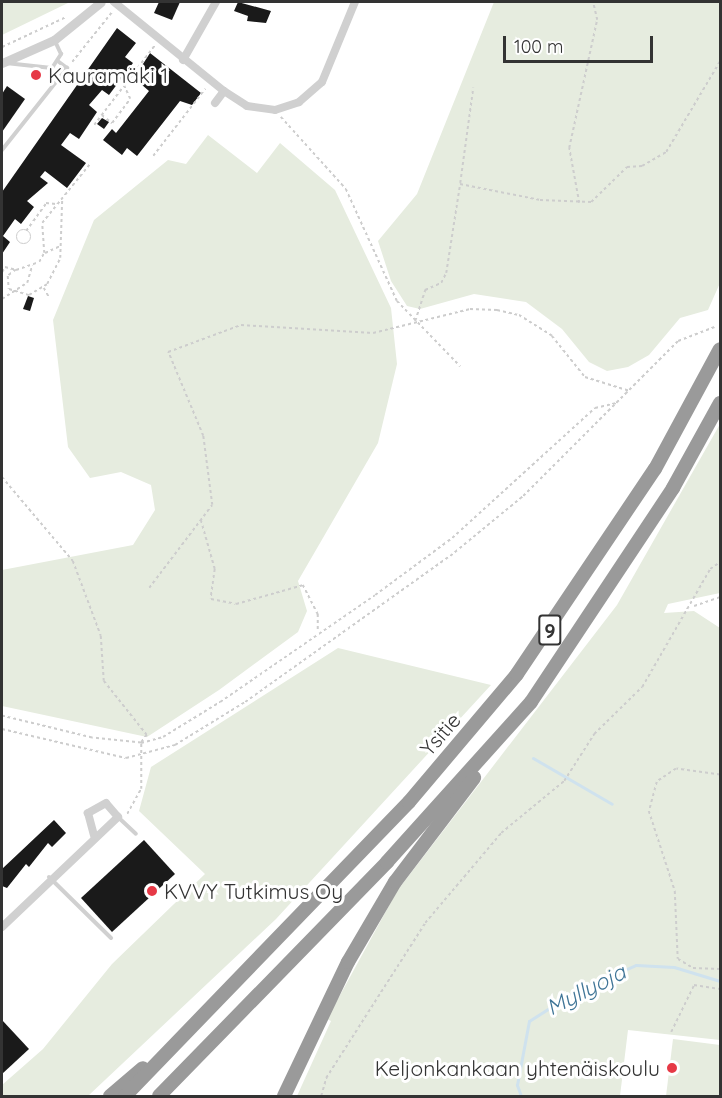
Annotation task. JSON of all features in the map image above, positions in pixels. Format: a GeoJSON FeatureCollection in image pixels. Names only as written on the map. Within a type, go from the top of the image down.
{"type":"FeatureCollection","features":[{"type":"Feature","properties":{"kind":"highway","name":"Ysitie"},"geometry":{"type":"LineString","coordinates":[[125,1096],[409,802],[517,674],[655,469],[720,348]]}},
{"type":"Feature","properties":{"kind":"highway","name":"9"},"geometry":{"type":"LineString","coordinates":[[159,1096],[387,862],[531,702],[673,488],[720,403]]}},
{"type":"Feature","properties":{"kind":"highway"},"geometry":{"type":"LineString","coordinates":[[284,1096],[348,962],[395,882],[531,702]]}},
{"type":"Feature","properties":{"kind":"highway"},"geometry":{"type":"LineString","coordinates":[[110,1096],[174,1046]]}},
{"type":"Feature","properties":{"kind":"street"},"geometry":{"type":"LineString","coordinates":[[2,63],[54,40],[101,2]]}},
{"type":"Feature","properties":{"kind":"street"},"geometry":{"type":"LineString","coordinates":[[183,60],[216,2]]}},
{"type":"Feature","properties":{"kind":"street"},"geometry":{"type":"LineString","coordinates":[[116,3],[224,92],[248,106],[275,110],[299,102],[322,82],[355,2]]}},
{"type":"Feature","properties":{"kind":"street"},"geometry":{"type":"LineString","coordinates":[[215,103],[224,92]]}},
{"type":"Feature","properties":{"kind":"street"},"geometry":{"type":"LineString","coordinates":[[2,927],[49,877],[94,835],[118,817],[106,803],[96,805],[87,822],[94,835]]}},
{"type":"Feature","properties":{"kind":"lane"},"geometry":{"type":"LineString","coordinates":[[2,150],[67,69],[59,62],[54,40]]}},
{"type":"Feature","properties":{"kind":"lane"},"geometry":{"type":"LineString","coordinates":[[2,63],[40,70],[59,62]]}},
{"type":"Feature","properties":{"kind":"lane"},"geometry":{"type":"LineString","coordinates":[[118,817],[136,834]]}},
{"type":"Feature","properties":{"kind":"lane"},"geometry":{"type":"LineString","coordinates":[[49,877],[111,938]]}},
{"type":"Feature","properties":{"kind":"path"},"geometry":{"type":"LineString","coordinates":[[579,203],[569,148],[597,20],[593,2]]}},
{"type":"Feature","properties":{"kind":"path"},"geometry":{"type":"LineString","coordinates":[[67,69],[116,3]]}},
{"type":"Feature","properties":{"kind":"path"},"geometry":{"type":"LineString","coordinates":[[2,47],[71,14]]}},
{"type":"Feature","properties":{"kind":"path"},"geometry":{"type":"LineString","coordinates":[[94,125],[159,40]]}},
{"type":"Feature","properties":{"kind":"path"},"geometry":{"type":"LineString","coordinates":[[460,184],[579,203],[591,202],[627,167],[642,166],[666,152],[720,61]]}},
{"type":"Feature","properties":{"kind":"path"},"geometry":{"type":"LineString","coordinates":[[153,156],[212,82]]}},
{"type":"Feature","properties":{"kind":"path"},"geometry":{"type":"LineString","coordinates":[[101,115],[112,123],[130,99],[124,85]]}},
{"type":"Feature","properties":{"kind":"path"},"geometry":{"type":"LineString","coordinates":[[415,322],[424,290],[441,283],[446,273],[473,88]]}},
{"type":"Feature","properties":{"kind":"path"},"geometry":{"type":"LineString","coordinates":[[275,110],[346,189],[386,280],[415,322],[460,366]]}},
{"type":"Feature","properties":{"kind":"path"},"geometry":{"type":"LineString","coordinates":[[44,253],[40,229],[56,204],[90,164]]}},
{"type":"Feature","properties":{"kind":"path"},"geometry":{"type":"LineString","coordinates":[[16,270],[7,283],[16,291],[29,295],[44,287],[56,270],[61,246],[63,197]]}},
{"type":"Feature","properties":{"kind":"path"},"geometry":{"type":"LineString","coordinates":[[26,231],[30,240],[22,244],[18,234],[26,231],[46,203],[56,204]]}},
{"type":"Feature","properties":{"kind":"path"},"geometry":{"type":"LineString","coordinates":[[2,272],[5,267],[16,270],[32,265],[44,253],[61,246]]}},
{"type":"Feature","properties":{"kind":"path"},"geometry":{"type":"LineString","coordinates":[[2,299],[27,283],[32,265]]}},
{"type":"Feature","properties":{"kind":"path"},"geometry":{"type":"LineString","coordinates":[[44,287],[49,297]]}},
{"type":"Feature","properties":{"kind":"path"},"geometry":{"type":"LineString","coordinates":[[149,588],[212,506],[202,436],[168,352],[241,325],[374,333],[470,309],[519,315],[552,336],[585,376],[631,392]]}},
{"type":"Feature","properties":{"kind":"path"},"geometry":{"type":"LineString","coordinates":[[2,729],[126,758],[142,756],[175,745],[245,702],[450,556],[523,496],[631,392],[678,341],[714,327]]}},
{"type":"Feature","properties":{"kind":"path"},"geometry":{"type":"LineString","coordinates":[[2,716],[92,738],[141,743],[163,737],[220,702],[452,538],[595,408],[617,403]]}},
{"type":"Feature","properties":{"kind":"path"},"geometry":{"type":"LineString","coordinates":[[2,477],[73,561],[101,636],[104,681],[147,735],[141,743],[141,789],[127,813]]}},
{"type":"Feature","properties":{"kind":"path"},"geometry":{"type":"LineString","coordinates":[[200,519],[215,569],[211,599],[236,604],[303,585],[318,614],[318,631]]}},
{"type":"Feature","properties":{"kind":"path"},"geometry":{"type":"LineString","coordinates":[[321,1096],[326,1078],[425,923],[501,833],[564,781],[594,734],[642,687],[693,606],[710,569],[720,562]]}},
{"type":"Feature","properties":{"kind":"path"},"geometry":{"type":"LineString","coordinates":[[693,606],[720,597]]}},
{"type":"Feature","properties":{"kind":"path"},"geometry":{"type":"LineString","coordinates":[[720,775],[676,769],[657,782],[649,811],[675,891],[678,959],[693,968],[720,969]]}},
{"type":"Feature","properties":{"kind":"path"},"geometry":{"type":"LineString","coordinates":[[671,1032],[694,985],[720,989]]}},
{"type":"Feature","properties":{"kind":"shaded area"},"geometry":{"type":"Polygon","coordinates":[[[2,2],[70,2],[2,35],[2,2]]]}},
{"type":"Feature","properties":{"kind":"shaded area"},"geometry":{"type":"Polygon","coordinates":[[[494,2],[720,2],[720,283],[708,310],[680,318],[649,355],[628,367],[607,371],[589,362],[562,329],[526,302],[474,294],[420,309],[407,306],[391,281],[378,241],[417,194],[494,2]]]}},
{"type":"Feature","properties":{"kind":"shaded area"},"geometry":{"type":"Polygon","coordinates":[[[208,135],[257,173],[280,143],[335,190],[391,308],[397,364],[378,443],[298,581],[307,611],[298,632],[219,690],[147,737],[2,706],[2,570],[133,545],[155,510],[151,485],[121,472],[90,478],[68,447],[53,320],[94,220],[168,160],[186,164],[208,135]]]}},
{"type":"Feature","properties":{"kind":"shaded area"},"geometry":{"type":"Polygon","coordinates":[[[720,424],[720,593],[668,604],[664,613],[694,611],[720,628],[720,1040],[628,1030],[620,1096],[297,1096],[331,1021],[327,1019],[397,891],[617,605],[720,424]]]}},
{"type":"Feature","properties":{"kind":"shaded area"},"geometry":{"type":"Polygon","coordinates":[[[338,648],[491,685],[276,919],[88,1096],[2,1096],[2,1085],[43,1049],[112,964],[205,874],[139,811],[151,767],[338,648]]]}},
{"type":"Feature","properties":{"kind":"shaded area"},"geometry":{"type":"Polygon","coordinates":[[[673,1039],[720,1045],[720,1096],[666,1096],[673,1039]]]}},
{"type":"Feature","properties":{"kind":"building"},"geometry":{"type":"Polygon","coordinates":[[[159,2],[180,2],[172,20],[154,13],[159,2]]]}},
{"type":"Feature","properties":{"kind":"building"},"geometry":{"type":"Polygon","coordinates":[[[238,2],[271,11],[266,23],[247,21],[248,16],[234,11],[238,2]]]}},
{"type":"Feature","properties":{"kind":"building"},"geometry":{"type":"Polygon","coordinates":[[[117,28],[136,43],[125,57],[133,63],[109,95],[102,90],[89,105],[97,112],[79,139],[70,133],[61,145],[86,163],[67,188],[45,171],[40,177],[48,183],[27,201],[34,207],[21,224],[15,219],[3,236],[10,242],[2,254],[2,192],[117,28]]]}},
{"type":"Feature","properties":{"kind":"building"},"geometry":{"type":"Polygon","coordinates":[[[150,53],[201,93],[192,105],[180,101],[137,156],[127,148],[122,155],[103,140],[112,129],[116,133],[149,91],[134,78],[150,53]]]}},
{"type":"Feature","properties":{"kind":"building"},"geometry":{"type":"Polygon","coordinates":[[[7,86],[25,99],[2,132],[2,94],[7,86]]]}},
{"type":"Feature","properties":{"kind":"building"},"geometry":{"type":"Polygon","coordinates":[[[102,118],[109,122],[104,129],[97,124],[102,118]]]}},
{"type":"Feature","properties":{"kind":"building"},"geometry":{"type":"Polygon","coordinates":[[[28,296],[34,298],[30,311],[23,309],[28,296]]]}},
{"type":"Feature","properties":{"kind":"building"},"geometry":{"type":"Polygon","coordinates":[[[54,820],[66,833],[52,847],[48,843],[29,867],[26,864],[7,888],[2,886],[2,869],[54,820]]]}},
{"type":"Feature","properties":{"kind":"building"},"geometry":{"type":"Polygon","coordinates":[[[144,840],[175,874],[112,932],[81,898],[144,840]]]}},
{"type":"Feature","properties":{"kind":"building"},"geometry":{"type":"Polygon","coordinates":[[[2,1020],[29,1049],[2,1074],[2,1020]]]}},
{"type":"Feature","properties":{"kind":"waterway"},"geometry":{"type":"LineString","coordinates":[[533,758],[612,804]]}},
{"type":"Feature","properties":{"kind":"waterway","name":"Myllyoja"},"geometry":{"type":"LineString","coordinates":[[521,1096],[517,1085],[529,1021],[573,993],[636,965],[674,967],[720,981]]}},
{"type":"Feature","properties":{"kind":"place","name":"Kauramäki 1"},"geometry":{"type":"Point","coordinates":[36,75]}},
{"type":"Feature","properties":{"kind":"place","name":"KVVY Tutkimus Oy"},"geometry":{"type":"Point","coordinates":[152,891]}},
{"type":"Feature","properties":{"kind":"place","name":"Keljonkankaan yhtenäiskoulu"},"geometry":{"type":"Point","coordinates":[672,1068]}}]}
